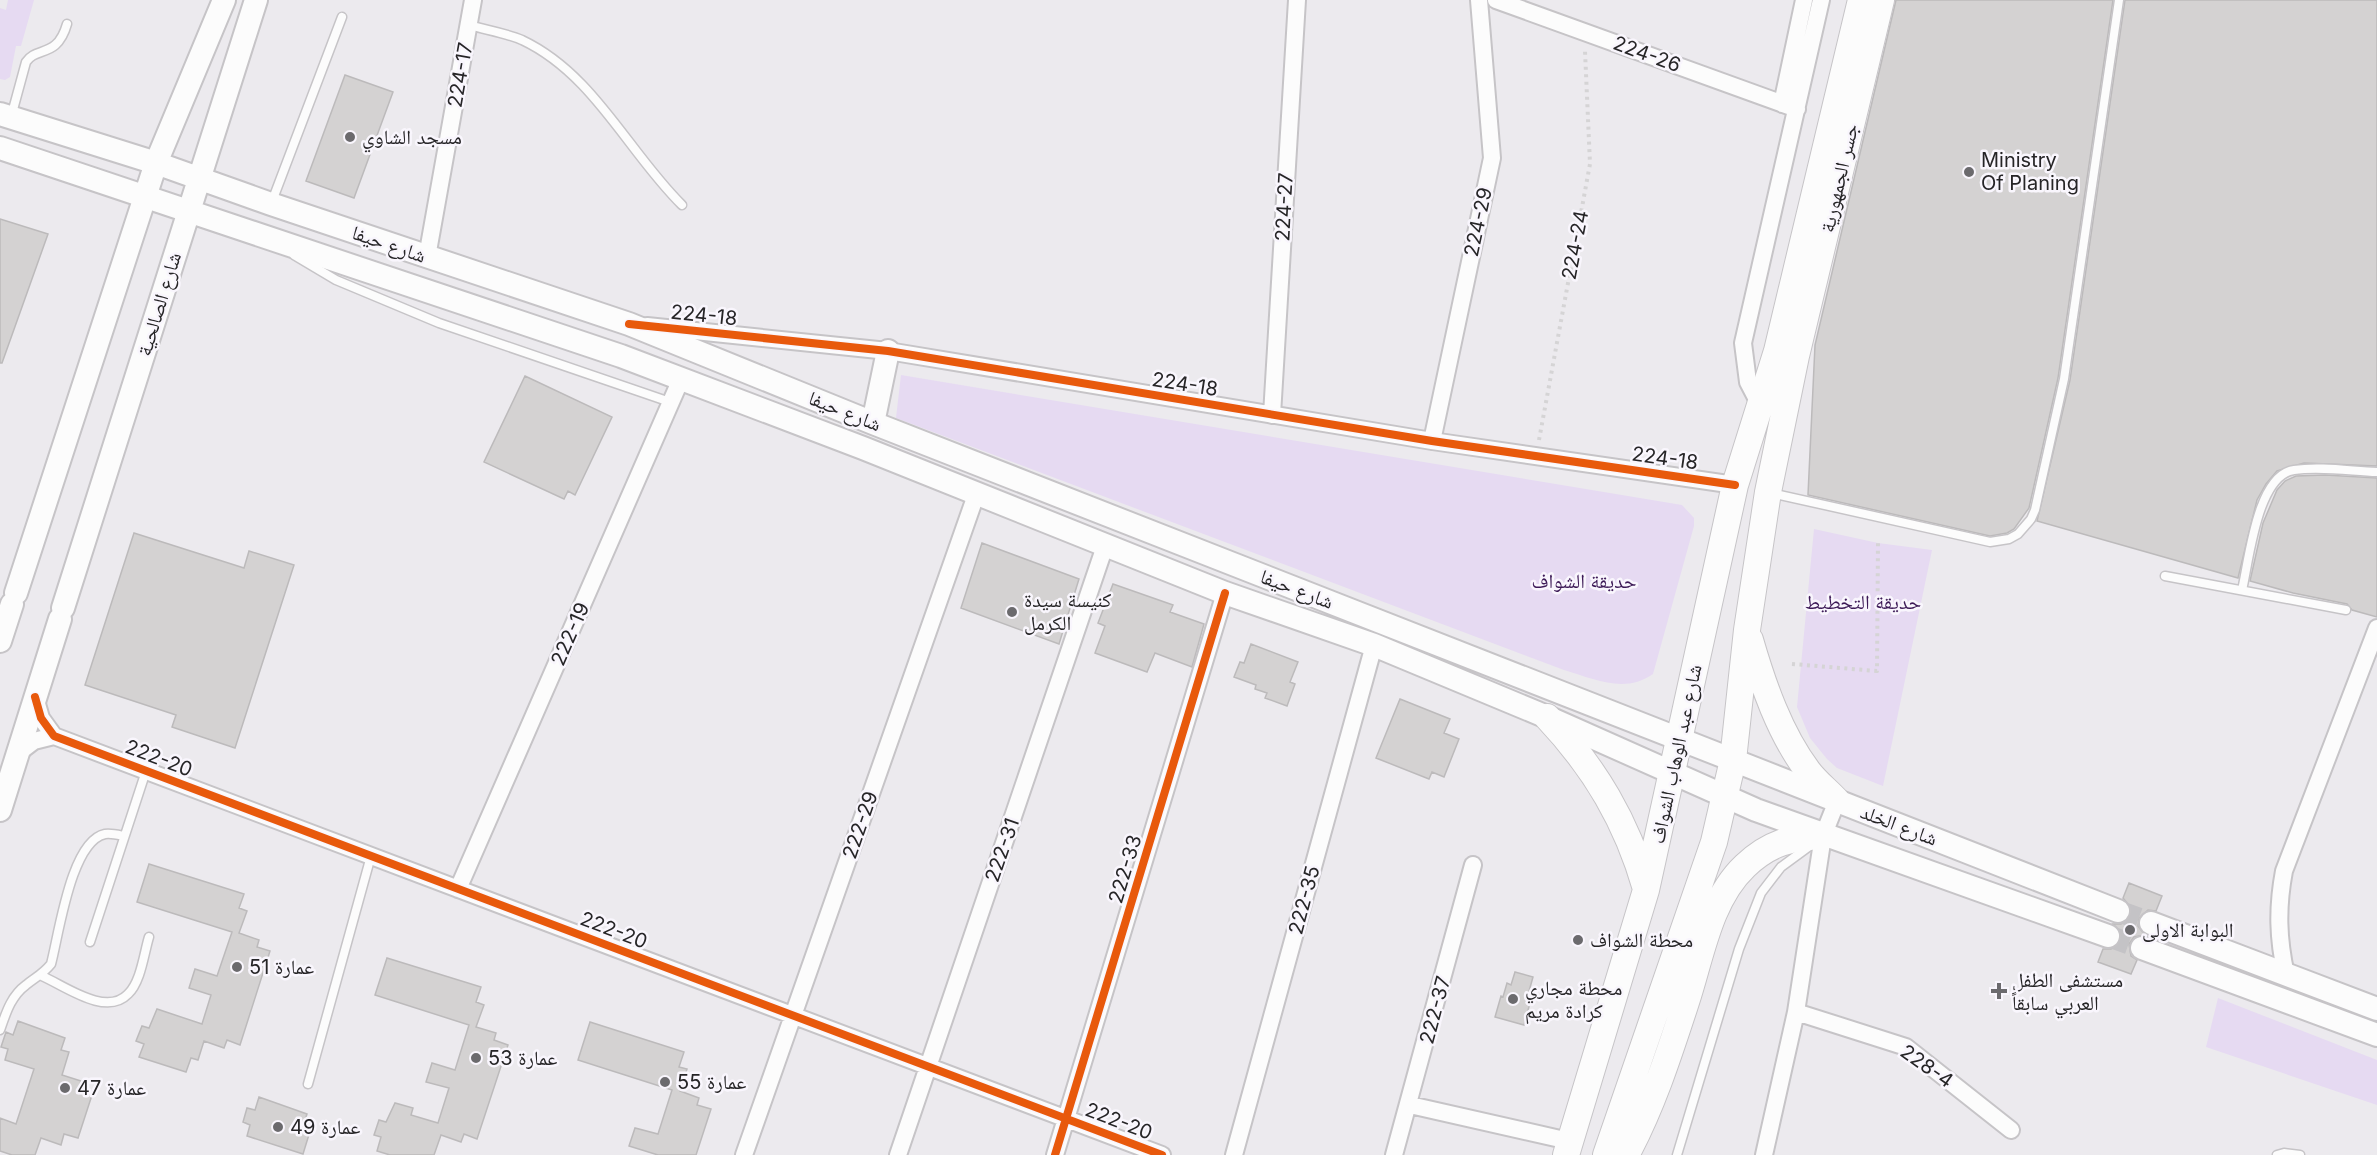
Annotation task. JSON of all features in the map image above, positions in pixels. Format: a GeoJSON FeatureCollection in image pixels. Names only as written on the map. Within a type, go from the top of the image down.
{"type":"FeatureCollection","features":[{"type":"Feature","properties":{"kind":"main road"},"geometry":{"type":"LineString","coordinates":[[0,641],[156,163],[224,0]]}},
{"type":"Feature","properties":{"kind":"main road","name":"شارع الصالحية"},"geometry":{"type":"LineString","coordinates":[[0,810],[256,0]]}},
{"type":"Feature","properties":{"kind":"main road","name":"جسر الجمهورية"},"geometry":{"type":"LineString","coordinates":[[1787,354],[1861,0]]}},
{"type":"Feature","properties":{"kind":"main road","name":"جسر الجمهورية"},"geometry":{"type":"LineString","coordinates":[[1787,354],[1881,0]]}},
{"type":"Feature","properties":{"kind":"main road","name":"شارع حيفا"},"geometry":{"type":"LineString","coordinates":[[5,116],[156,163],[629,324],[873,423],[1679,739]]}},
{"type":"Feature","properties":{"kind":"main road","name":"شارع حيفا"},"geometry":{"type":"LineString","coordinates":[[0,148],[621,356],[1226,593],[1374,645],[1547,717],[1672,773]]}},
{"type":"Feature","properties":{"kind":"main road"},"geometry":{"type":"LineString","coordinates":[[873,423],[888,351]]}},
{"type":"Feature","properties":{"kind":"main road"},"geometry":{"type":"LineString","coordinates":[[1606,1155],[1714,842],[1725,797],[1733,760],[1747,630],[1787,354]]}},
{"type":"Feature","properties":{"kind":"main road","name":"شارع عبد الوهاب الشواف"},"geometry":{"type":"LineString","coordinates":[[1568,1148],[1646,890],[1735,485],[1760,405],[1787,354]]}},
{"type":"Feature","properties":{"kind":"main road"},"geometry":{"type":"LineString","coordinates":[[1747,630],[1766,689],[1790,740],[1808,771],[1837,801]]}},
{"type":"Feature","properties":{"kind":"main road"},"geometry":{"type":"LineString","coordinates":[[1547,717],[1576,749],[1606,792],[1630,840],[1646,890]]}},
{"type":"Feature","properties":{"kind":"main road","name":"شارع الخلد"},"geometry":{"type":"LineString","coordinates":[[1679,739],[2118,911]]}},
{"type":"Feature","properties":{"kind":"main road","name":"شارع الخلد"},"geometry":{"type":"LineString","coordinates":[[1672,773],[1823,836],[2108,936]]}},
{"type":"Feature","properties":{"kind":"main road"},"geometry":{"type":"LineString","coordinates":[[1626,1155],[1645,1118],[1663,1070],[1712,916],[1727,888],[1744,866],[1777,844],[1794,837],[1823,836]]}},
{"type":"Feature","properties":{"kind":"main road"},"geometry":{"type":"LineString","coordinates":[[2151,923],[2377,1009]]}},
{"type":"Feature","properties":{"kind":"main road"},"geometry":{"type":"LineString","coordinates":[[2142,948],[2377,1035]]}},
{"type":"Feature","properties":{"kind":"street","name":"224-17"},"geometry":{"type":"LineString","coordinates":[[427,257],[473,0]]}},
{"type":"Feature","properties":{"kind":"street","name":"224-27"},"geometry":{"type":"LineString","coordinates":[[1272,415],[1297,0]]}},
{"type":"Feature","properties":{"kind":"street","name":"224-29"},"geometry":{"type":"LineString","coordinates":[[1432,441],[1492,158],[1479,0]]}},
{"type":"Feature","properties":{"kind":"street","name":"224-26"},"geometry":{"type":"LineString","coordinates":[[1496,0],[1790,106]]}},
{"type":"Feature","properties":{"kind":"street"},"geometry":{"type":"LineString","coordinates":[[1760,405],[1748,382],[1743,343],[1790,106],[1804,0]]}},
{"type":"Feature","properties":{"kind":"street"},"geometry":{"type":"LineString","coordinates":[[1790,106],[1821,0]]}},
{"type":"Feature","properties":{"kind":"street","name":"224-18"},"geometry":{"type":"LineString","coordinates":[[629,324],[888,351],[1432,441],[1735,485]]}},
{"type":"Feature","properties":{"kind":"street","name":"222-19"},"geometry":{"type":"LineString","coordinates":[[458,889],[681,379]]}},
{"type":"Feature","properties":{"kind":"street","name":"222-29"},"geometry":{"type":"LineString","coordinates":[[744,1155],[976,495]]}},
{"type":"Feature","properties":{"kind":"street","name":"222-31"},"geometry":{"type":"LineString","coordinates":[[898,1155],[1105,546]]}},
{"type":"Feature","properties":{"kind":"street","name":"222-33"},"geometry":{"type":"LineString","coordinates":[[1055,1155],[1226,593]]}},
{"type":"Feature","properties":{"kind":"street"},"geometry":{"type":"LineString","coordinates":[[2286,975],[2279,936],[2278,911],[2284,871],[2377,628]]}},
{"type":"Feature","properties":{"kind":"street","name":"222-35"},"geometry":{"type":"LineString","coordinates":[[1234,1155],[1374,645]]}},
{"type":"Feature","properties":{"kind":"street"},"geometry":{"type":"LineString","coordinates":[[17,754],[34,741],[54,736],[41,718],[35,697]]}},
{"type":"Feature","properties":{"kind":"street","name":"222-20"},"geometry":{"type":"LineString","coordinates":[[54,736],[1162,1155]]}},
{"type":"Feature","properties":{"kind":"street"},"geometry":{"type":"LineString","coordinates":[[1764,1155],[1796,1012],[1823,836],[1837,801]]}},
{"type":"Feature","properties":{"kind":"street","name":"222-37"},"geometry":{"type":"LineString","coordinates":[[1394,1155],[1410,1105],[1473,866]]}},
{"type":"Feature","properties":{"kind":"street","name":"228-4"},"geometry":{"type":"LineString","coordinates":[[1796,1012],[1906,1047],[2011,1130]]}},
{"type":"Feature","properties":{"kind":"street"},"geometry":{"type":"LineString","coordinates":[[1410,1105],[1568,1148]]}},
{"type":"Feature","properties":{"kind":"lane"},"geometry":{"type":"LineString","coordinates":[[1768,492],[1990,542],[2009,539],[2031,519],[2064,379],[2119,0]]}},
{"type":"Feature","properties":{"kind":"lane"},"geometry":{"type":"LineString","coordinates":[[271,204],[342,17]]}},
{"type":"Feature","properties":{"kind":"lane"},"geometry":{"type":"LineString","coordinates":[[5,116],[29,57],[47,51],[56,45],[64,34],[67,24]]}},
{"type":"Feature","properties":{"kind":"lane"},"geometry":{"type":"LineString","coordinates":[[469,25],[522,40],[564,66],[597,100],[657,180],[682,205]]}},
{"type":"Feature","properties":{"kind":"lane"},"geometry":{"type":"LineString","coordinates":[[272,238],[305,263],[365,293],[439,323],[670,402]]}},
{"type":"Feature","properties":{"kind":"lane"},"geometry":{"type":"LineString","coordinates":[[2242,590],[2261,505],[2267,491],[2278,478],[2292,470],[2377,472]]}},
{"type":"Feature","properties":{"kind":"lane"},"geometry":{"type":"LineString","coordinates":[[2165,576],[2346,610]]}},
{"type":"Feature","properties":{"kind":"lane"},"geometry":{"type":"LineString","coordinates":[[90,942],[146,771]]}},
{"type":"Feature","properties":{"kind":"lane"},"geometry":{"type":"LineString","coordinates":[[0,1030],[13,998],[25,985],[42,976],[51,964],[74,870],[83,852],[93,840],[105,834],[124,836]]}},
{"type":"Feature","properties":{"kind":"lane"},"geometry":{"type":"LineString","coordinates":[[1677,1155],[1739,948],[1761,893],[1781,867],[1823,836]]}},
{"type":"Feature","properties":{"kind":"lane"},"geometry":{"type":"LineString","coordinates":[[308,1084],[371,856]]}},
{"type":"Feature","properties":{"kind":"lane"},"geometry":{"type":"LineString","coordinates":[[42,976],[99,1002],[114,1003],[128,994],[135,983],[149,937]]}},
{"type":"Feature","properties":{"kind":"lane"},"geometry":{"type":"LineString","coordinates":[[2277,1155],[2300,1155]]}},
{"type":"Feature","properties":{"kind":"path"},"geometry":{"type":"LineString","coordinates":[[1792,664],[1877,671],[1878,543]]}},
{"type":"Feature","properties":{"kind":"green space"},"geometry":{"type":"Polygon","coordinates":[[[8,0],[34,0],[21,46],[16,46],[10,77],[5,80],[0,79],[0,8],[6,10],[8,0]]]}},
{"type":"Feature","properties":{"kind":"green space","name":"حديقة الشواف"},"geometry":{"type":"Polygon","coordinates":[[[901,375],[1682,505],[1694,518],[1694,526],[1653,674],[1642,680],[1620,684],[1564,670],[896,418],[901,375]]]}},
{"type":"Feature","properties":{"kind":"green space","name":"حديقة التخطيط"},"geometry":{"type":"Polygon","coordinates":[[[1814,529],[1878,543],[1932,550],[1883,786],[1837,768],[1827,759],[1810,738],[1797,707],[1814,529]]]}},
{"type":"Feature","properties":{"kind":"green space"},"geometry":{"type":"Polygon","coordinates":[[[2218,998],[2377,1060],[2377,1105],[2206,1047],[2218,998]]]}},
{"type":"Feature","properties":{"kind":"building","name":"Ministry Of Planing"},"geometry":{"type":"Polygon","coordinates":[[[1896,0],[2113,0],[2058,378],[2029,508],[2014,529],[2007,533],[1990,536],[1808,495],[1815,345],[1896,0]]]}},
{"type":"Feature","properties":{"kind":"building"},"geometry":{"type":"Polygon","coordinates":[[[2125,0],[2377,0],[2377,466],[2304,463],[2277,471],[2257,500],[2238,578],[2037,521],[2070,380],[2125,0]]]}},
{"type":"Feature","properties":{"kind":"building","name":"مسجد الشاوي"},"geometry":{"type":"Polygon","coordinates":[[[345,75],[393,92],[354,198],[306,181],[345,75]]]}},
{"type":"Feature","properties":{"kind":"building"},"geometry":{"type":"Polygon","coordinates":[[[0,219],[48,234],[2,363],[0,363],[0,219]]]}},
{"type":"Feature","properties":{"kind":"building"},"geometry":{"type":"Polygon","coordinates":[[[525,376],[612,417],[575,495],[568,491],[564,499],[484,462],[525,376]]]}},
{"type":"Feature","properties":{"kind":"building"},"geometry":{"type":"Polygon","coordinates":[[[2296,476],[2377,478],[2377,617],[2352,610],[2347,604],[2250,581],[2263,523],[2277,490],[2285,481],[2296,476]]]}},
{"type":"Feature","properties":{"kind":"building"},"geometry":{"type":"Polygon","coordinates":[[[134,533],[244,568],[249,551],[294,565],[235,748],[172,727],[176,715],[85,685],[134,533]]]}},
{"type":"Feature","properties":{"kind":"building"},"geometry":{"type":"Polygon","coordinates":[[[982,543],[1079,579],[1059,644],[961,608],[982,543]]]}},
{"type":"Feature","properties":{"kind":"building"},"geometry":{"type":"Polygon","coordinates":[[[1113,584],[1173,605],[1170,612],[1204,624],[1192,667],[1155,653],[1147,672],[1095,653],[1105,626],[1098,623],[1113,584]]]}},
{"type":"Feature","properties":{"kind":"building"},"geometry":{"type":"Polygon","coordinates":[[[1251,644],[1298,662],[1290,682],[1295,684],[1287,706],[1265,698],[1267,693],[1255,689],[1256,685],[1234,677],[1240,662],[1244,663],[1251,644]]]}},
{"type":"Feature","properties":{"kind":"building"},"geometry":{"type":"Polygon","coordinates":[[[1400,699],[1450,719],[1444,733],[1459,739],[1444,777],[1432,772],[1429,779],[1376,758],[1400,699]]]}},
{"type":"Feature","properties":{"kind":"building","name":"عمارة 51"},"geometry":{"type":"Polygon","coordinates":[[[149,864],[244,894],[239,908],[247,911],[239,933],[259,940],[257,947],[270,951],[240,1045],[227,1040],[224,1048],[204,1041],[198,1060],[191,1058],[186,1072],[139,1057],[144,1044],[136,1041],[142,1026],[149,1028],[157,1009],[202,1024],[211,995],[189,988],[195,969],[217,976],[232,932],[137,902],[149,864]]]}},
{"type":"Feature","properties":{"kind":"building"},"geometry":{"type":"Polygon","coordinates":[[[2129,883],[2162,896],[2156,911],[2148,910],[2139,918],[2138,926],[2145,935],[2134,937],[2129,944],[2131,956],[2137,960],[2131,974],[2098,962],[2103,949],[2111,949],[2120,941],[2121,933],[2113,924],[2121,924],[2130,916],[2131,908],[2123,898],[2129,883]]]}},
{"type":"Feature","properties":{"kind":"building","name":"عمارة 53"},"geometry":{"type":"Polygon","coordinates":[[[387,958],[481,987],[476,1002],[484,1005],[476,1027],[496,1033],[494,1040],[508,1045],[477,1139],[464,1134],[461,1142],[441,1135],[434,1155],[390,1155],[377,1151],[381,1137],[374,1135],[379,1120],[386,1122],[395,1103],[413,1108],[411,1115],[438,1123],[449,1088],[426,1082],[432,1063],[455,1070],[469,1025],[375,995],[387,958]]]}},
{"type":"Feature","properties":{"kind":"building","name":"محطة مجاري كرادة مريم"},"geometry":{"type":"Polygon","coordinates":[[[1515,972],[1533,977],[1526,1002],[1530,1003],[1524,1025],[1495,1017],[1501,996],[1503,997],[1507,983],[1511,985],[1515,972]]]}},
{"type":"Feature","properties":{"kind":"building","name":"عمارة 47"},"geometry":{"type":"Polygon","coordinates":[[[18,1021],[65,1038],[61,1050],[69,1052],[62,1075],[81,1081],[79,1088],[93,1092],[78,1138],[64,1134],[61,1145],[41,1138],[35,1155],[12,1155],[0,1151],[0,1118],[16,1124],[34,1069],[5,1060],[8,1049],[1,1047],[6,1032],[13,1035],[18,1021]]]}},
{"type":"Feature","properties":{"kind":"building","name":"عمارة 55"},"geometry":{"type":"Polygon","coordinates":[[[590,1022],[684,1052],[679,1067],[687,1069],[680,1091],[699,1098],[697,1105],[711,1109],[696,1155],[658,1155],[629,1146],[635,1128],[658,1134],[672,1090],[578,1060],[590,1022]]]}},
{"type":"Feature","properties":{"kind":"building","name":"عمارة 49"},"geometry":{"type":"Polygon","coordinates":[[[259,1097],[307,1114],[303,1126],[311,1128],[303,1154],[247,1136],[250,1125],[243,1122],[247,1108],[255,1110],[259,1097]]]}},
{"type":"Feature","properties":{"kind":"tunnel"},"geometry":{"type":"LineString","coordinates":[[2118,911],[2151,923]]}},
{"type":"Feature","properties":{"kind":"tunnel"},"geometry":{"type":"LineString","coordinates":[[2108,936],[2142,948]]}},
{"type":"Feature","properties":{"kind":"cycle path"},"geometry":{"type":"LineString","coordinates":[[629,324],[888,351],[1432,441],[1735,485]]}},
{"type":"Feature","properties":{"kind":"cycle path"},"geometry":{"type":"LineString","coordinates":[[1055,1155],[1225,593]]}},
{"type":"Feature","properties":{"kind":"cycle path"},"geometry":{"type":"LineString","coordinates":[[35,697],[41,718],[54,736],[1162,1155]]}},
{"type":"Feature","properties":{"kind":"place","name":"مسجد الشاوي"},"geometry":{"type":"Point","coordinates":[350,137]}},
{"type":"Feature","properties":{"kind":"place","name":"Ministry Of Planing"},"geometry":{"type":"Point","coordinates":[1969,172]}},
{"type":"Feature","properties":{"kind":"place","name":"كنيسة سيدة الكرمل"},"geometry":{"type":"Point","coordinates":[1012,612]}},
{"type":"Feature","properties":{"kind":"place","name":"البوابة الاولى"},"geometry":{"type":"Point","coordinates":[2130,930]}},
{"type":"Feature","properties":{"kind":"place","name":"محطة الشواف"},"geometry":{"type":"Point","coordinates":[1578,940]}},
{"type":"Feature","properties":{"kind":"place","name":"عمارة 51"},"geometry":{"type":"Point","coordinates":[237,967]}},
{"type":"Feature","properties":{"kind":"place","name":"مستشفى الطفل العربي سابقاً"},"geometry":{"type":"Point","coordinates":[1999,991]}},
{"type":"Feature","properties":{"kind":"place","name":"محطة مجاري كرادة مريم"},"geometry":{"type":"Point","coordinates":[1513,999]}},
{"type":"Feature","properties":{"kind":"place","name":"عمارة 53"},"geometry":{"type":"Point","coordinates":[476,1058]}},
{"type":"Feature","properties":{"kind":"place","name":"عمارة 55"},"geometry":{"type":"Point","coordinates":[665,1082]}},
{"type":"Feature","properties":{"kind":"place","name":"عمارة 47"},"geometry":{"type":"Point","coordinates":[65,1088]}},
{"type":"Feature","properties":{"kind":"place","name":"عمارة 49"},"geometry":{"type":"Point","coordinates":[278,1127]}}]}
